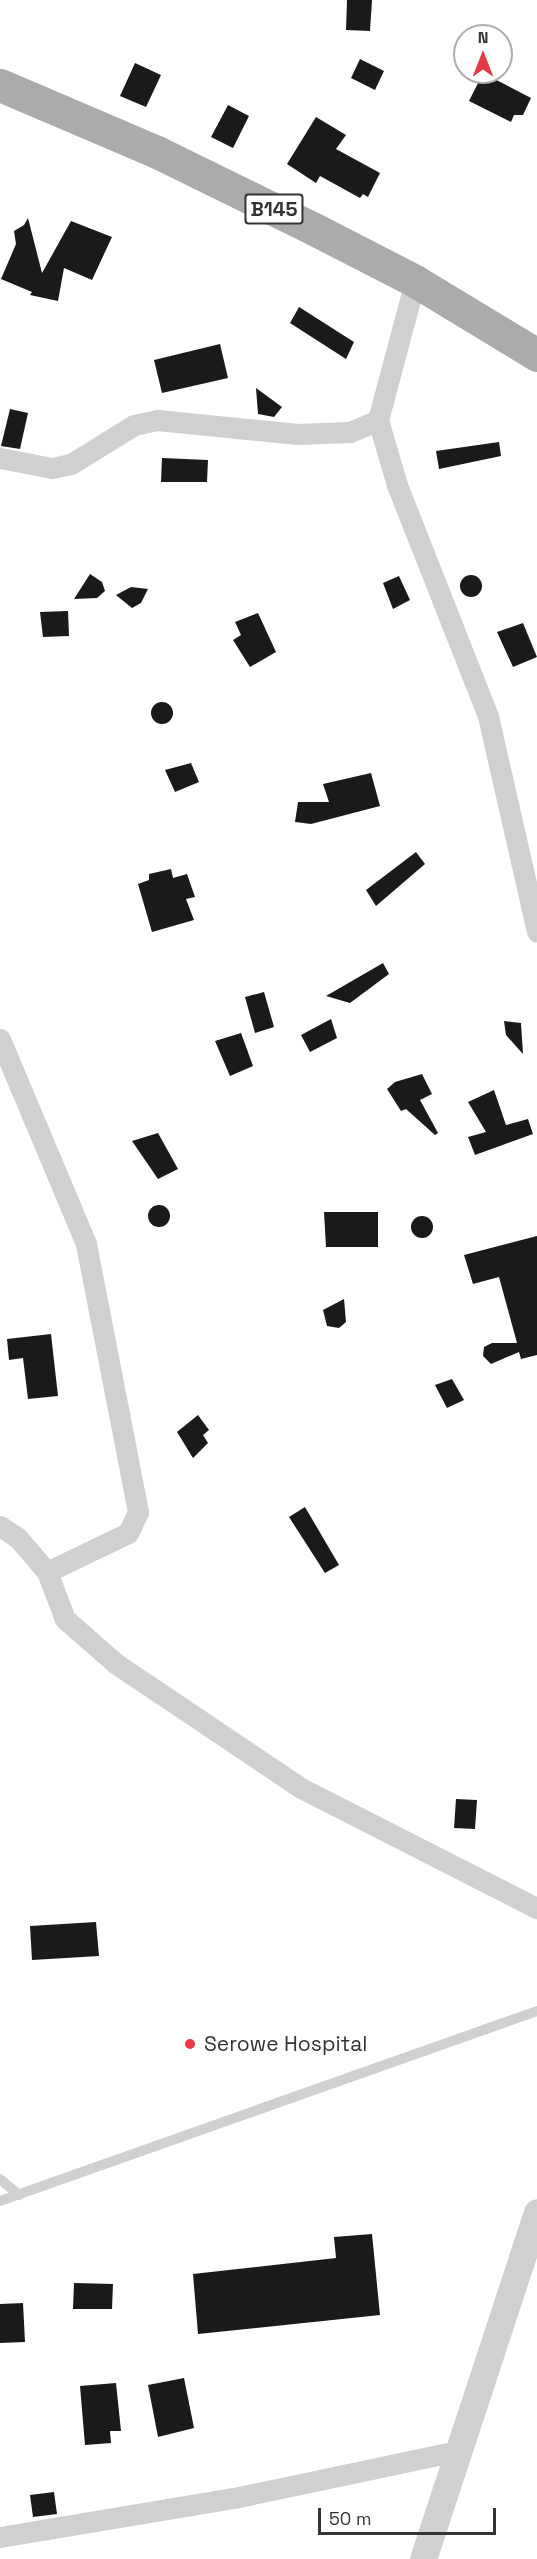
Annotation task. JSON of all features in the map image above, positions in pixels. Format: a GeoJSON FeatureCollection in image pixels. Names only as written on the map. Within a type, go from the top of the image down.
{"type":"FeatureCollection","features":[{"type":"Feature","properties":{"kind":"main road","name":"B145"},"geometry":{"type":"LineString","coordinates":[[0,85],[157,152],[415,281],[537,355]]}},
{"type":"Feature","properties":{"kind":"street"},"geometry":{"type":"LineString","coordinates":[[415,281],[378,420],[400,495],[488,716],[536,925]]}},
{"type":"Feature","properties":{"kind":"street"},"geometry":{"type":"LineString","coordinates":[[0,458],[52,468],[70,464],[134,425],[157,420],[297,434],[350,432],[378,420]]}},
{"type":"Feature","properties":{"kind":"street"},"geometry":{"type":"LineString","coordinates":[[0,1039],[86,1244],[138,1512],[128,1533],[47,1572]]}},
{"type":"Feature","properties":{"kind":"street"},"geometry":{"type":"LineString","coordinates":[[0,1526],[18,1538],[47,1572],[65,1619],[115,1663],[301,1788],[537,1908]]}},
{"type":"Feature","properties":{"kind":"street"},"geometry":{"type":"LineString","coordinates":[[423,2559],[537,2212]]}},
{"type":"Feature","properties":{"kind":"street"},"geometry":{"type":"LineString","coordinates":[[0,2537],[234,2498],[457,2451]]}},
{"type":"Feature","properties":{"kind":"lane"},"geometry":{"type":"LineString","coordinates":[[0,2201],[537,2011]]}},
{"type":"Feature","properties":{"kind":"lane"},"geometry":{"type":"LineString","coordinates":[[0,2180],[19,2195]]}},
{"type":"Feature","properties":{"kind":"building"},"geometry":{"type":"Polygon","coordinates":[[[347,0],[372,0],[370,31],[346,30],[347,0]]]}},
{"type":"Feature","properties":{"kind":"building"},"geometry":{"type":"Polygon","coordinates":[[[360,59],[384,71],[375,90],[351,78],[360,59]]]}},
{"type":"Feature","properties":{"kind":"building"},"geometry":{"type":"Polygon","coordinates":[[[135,63],[161,75],[146,107],[120,96],[135,63]]]}},
{"type":"Feature","properties":{"kind":"building"},"geometry":{"type":"Polygon","coordinates":[[[478,84],[504,84],[531,98],[523,115],[514,115],[511,122],[469,101],[478,84]]]}},
{"type":"Feature","properties":{"kind":"building"},"geometry":{"type":"Polygon","coordinates":[[[228,105],[249,116],[233,148],[211,137],[228,105]]]}},
{"type":"Feature","properties":{"kind":"building"},"geometry":{"type":"Polygon","coordinates":[[[316,117],[346,135],[336,149],[380,173],[368,197],[363,194],[360,198],[320,176],[316,183],[287,164],[316,117]]]}},
{"type":"Feature","properties":{"kind":"building"},"geometry":{"type":"Polygon","coordinates":[[[28,218],[42,273],[71,221],[112,237],[92,280],[64,268],[58,301],[30,295],[32,292],[1,279],[16,244],[14,231],[24,225],[28,218]]]}},
{"type":"Feature","properties":{"kind":"building"},"geometry":{"type":"Polygon","coordinates":[[[299,307],[354,342],[346,359],[290,323],[299,307]]]}},
{"type":"Feature","properties":{"kind":"building"},"geometry":{"type":"Polygon","coordinates":[[[220,344],[228,378],[162,393],[154,360],[220,344]]]}},
{"type":"Feature","properties":{"kind":"building"},"geometry":{"type":"Polygon","coordinates":[[[256,388],[282,407],[274,417],[258,414],[256,388]]]}},
{"type":"Feature","properties":{"kind":"building"},"geometry":{"type":"Polygon","coordinates":[[[10,409],[28,413],[20,449],[1,446],[10,409]]]}},
{"type":"Feature","properties":{"kind":"building"},"geometry":{"type":"Polygon","coordinates":[[[499,442],[501,456],[439,469],[436,451],[499,442]]]}},
{"type":"Feature","properties":{"kind":"building"},"geometry":{"type":"Polygon","coordinates":[[[162,458],[208,460],[207,482],[161,482],[162,458]]]}},
{"type":"Feature","properties":{"kind":"building"},"geometry":{"type":"Polygon","coordinates":[[[90,574],[102,582],[105,591],[97,598],[74,599],[90,574]]]}},
{"type":"Feature","properties":{"kind":"building"},"geometry":{"type":"Polygon","coordinates":[[[471,575],[479,578],[482,586],[479,594],[471,597],[463,594],[460,586],[463,578],[471,575]]]}},
{"type":"Feature","properties":{"kind":"building"},"geometry":{"type":"Polygon","coordinates":[[[399,576],[410,600],[393,609],[383,583],[399,576]]]}},
{"type":"Feature","properties":{"kind":"building"},"geometry":{"type":"Polygon","coordinates":[[[131,587],[148,589],[141,603],[132,608],[116,595],[131,587]]]}},
{"type":"Feature","properties":{"kind":"building"},"geometry":{"type":"Polygon","coordinates":[[[68,611],[69,636],[43,637],[40,612],[68,611]]]}},
{"type":"Feature","properties":{"kind":"building"},"geometry":{"type":"Polygon","coordinates":[[[258,613],[276,652],[250,667],[233,640],[241,635],[235,622],[258,613]]]}},
{"type":"Feature","properties":{"kind":"building"},"geometry":{"type":"Polygon","coordinates":[[[523,623],[537,657],[513,667],[497,632],[523,623]]]}},
{"type":"Feature","properties":{"kind":"building"},"geometry":{"type":"Polygon","coordinates":[[[162,702],[170,705],[173,713],[170,721],[162,724],[154,721],[151,713],[154,705],[162,702]]]}},
{"type":"Feature","properties":{"kind":"building"},"geometry":{"type":"Polygon","coordinates":[[[191,763],[199,782],[175,792],[165,770],[191,763]]]}},
{"type":"Feature","properties":{"kind":"building"},"geometry":{"type":"Polygon","coordinates":[[[371,773],[380,806],[311,824],[295,822],[298,802],[329,802],[323,784],[371,773]]]}},
{"type":"Feature","properties":{"kind":"building"},"geometry":{"type":"Polygon","coordinates":[[[416,852],[425,864],[376,906],[366,890],[416,852]]]}},
{"type":"Feature","properties":{"kind":"building"},"geometry":{"type":"Polygon","coordinates":[[[171,869],[173,878],[187,874],[195,897],[186,899],[194,920],[152,932],[138,884],[149,880],[149,874],[171,869]]]}},
{"type":"Feature","properties":{"kind":"building"},"geometry":{"type":"Polygon","coordinates":[[[383,963],[389,974],[350,1003],[326,996],[383,963]]]}},
{"type":"Feature","properties":{"kind":"building"},"geometry":{"type":"Polygon","coordinates":[[[264,992],[274,1027],[255,1033],[245,997],[264,992]]]}},
{"type":"Feature","properties":{"kind":"building"},"geometry":{"type":"Polygon","coordinates":[[[331,1019],[337,1038],[310,1052],[301,1035],[331,1019]]]}},
{"type":"Feature","properties":{"kind":"building"},"geometry":{"type":"Polygon","coordinates":[[[504,1021],[521,1023],[523,1054],[506,1035],[504,1021]]]}},
{"type":"Feature","properties":{"kind":"building"},"geometry":{"type":"Polygon","coordinates":[[[241,1033],[253,1066],[230,1076],[215,1041],[241,1033]]]}},
{"type":"Feature","properties":{"kind":"building"},"geometry":{"type":"Polygon","coordinates":[[[422,1074],[432,1094],[420,1100],[438,1133],[435,1135],[406,1109],[401,1111],[387,1089],[395,1082],[422,1074]]]}},
{"type":"Feature","properties":{"kind":"building"},"geometry":{"type":"Polygon","coordinates":[[[494,1090],[506,1125],[528,1119],[533,1134],[475,1155],[468,1137],[486,1132],[468,1102],[494,1090]]]}},
{"type":"Feature","properties":{"kind":"building"},"geometry":{"type":"Polygon","coordinates":[[[158,1133],[178,1169],[158,1179],[132,1141],[158,1133]]]}},
{"type":"Feature","properties":{"kind":"building"},"geometry":{"type":"Polygon","coordinates":[[[159,1205],[167,1208],[170,1216],[167,1224],[159,1227],[151,1224],[148,1216],[151,1208],[159,1205]]]}},
{"type":"Feature","properties":{"kind":"building"},"geometry":{"type":"Polygon","coordinates":[[[324,1212],[378,1212],[378,1247],[326,1247],[324,1212]]]}},
{"type":"Feature","properties":{"kind":"building"},"geometry":{"type":"Polygon","coordinates":[[[422,1216],[430,1219],[433,1227],[430,1235],[422,1238],[414,1235],[411,1227],[414,1219],[422,1216]]]}},
{"type":"Feature","properties":{"kind":"building"},"geometry":{"type":"Polygon","coordinates":[[[537,1236],[537,1355],[521,1359],[519,1352],[491,1364],[483,1356],[484,1347],[492,1343],[517,1343],[499,1277],[473,1284],[464,1255],[537,1236]]]}},
{"type":"Feature","properties":{"kind":"building"},"geometry":{"type":"Polygon","coordinates":[[[344,1299],[346,1322],[339,1328],[327,1326],[323,1310],[344,1299]]]}},
{"type":"Feature","properties":{"kind":"building"},"geometry":{"type":"Polygon","coordinates":[[[51,1334],[58,1396],[28,1399],[23,1358],[9,1360],[7,1339],[51,1334]]]}},
{"type":"Feature","properties":{"kind":"building"},"geometry":{"type":"Polygon","coordinates":[[[452,1379],[464,1400],[447,1408],[435,1385],[452,1379]]]}},
{"type":"Feature","properties":{"kind":"building"},"geometry":{"type":"Polygon","coordinates":[[[198,1415],[209,1430],[203,1435],[208,1443],[193,1458],[177,1432],[198,1415]]]}},
{"type":"Feature","properties":{"kind":"building"},"geometry":{"type":"Polygon","coordinates":[[[305,1507],[339,1565],[325,1573],[289,1517],[305,1507]]]}},
{"type":"Feature","properties":{"kind":"building"},"geometry":{"type":"Polygon","coordinates":[[[456,1799],[477,1800],[475,1829],[454,1828],[456,1799]]]}},
{"type":"Feature","properties":{"kind":"building"},"geometry":{"type":"Polygon","coordinates":[[[96,1922],[99,1956],[32,1960],[30,1926],[96,1922]]]}},
{"type":"Feature","properties":{"kind":"building"},"geometry":{"type":"Polygon","coordinates":[[[372,2234],[380,2315],[198,2334],[193,2274],[336,2258],[334,2237],[372,2234]]]}},
{"type":"Feature","properties":{"kind":"building"},"geometry":{"type":"Polygon","coordinates":[[[74,2283],[113,2284],[112,2309],[73,2309],[74,2283]]]}},
{"type":"Feature","properties":{"kind":"building"},"geometry":{"type":"Polygon","coordinates":[[[23,2303],[25,2342],[0,2343],[0,2304],[23,2303]]]}},
{"type":"Feature","properties":{"kind":"building"},"geometry":{"type":"Polygon","coordinates":[[[184,2378],[194,2428],[158,2437],[148,2385],[184,2378]]]}},
{"type":"Feature","properties":{"kind":"building"},"geometry":{"type":"Polygon","coordinates":[[[116,2383],[121,2431],[110,2431],[111,2443],[85,2445],[80,2386],[116,2383]]]}},
{"type":"Feature","properties":{"kind":"building"},"geometry":{"type":"Polygon","coordinates":[[[54,2492],[57,2514],[33,2517],[30,2495],[54,2492]]]}},
{"type":"Feature","properties":{"kind":"place","name":"Serowe Hospital"},"geometry":{"type":"Point","coordinates":[190,2044]}}]}
